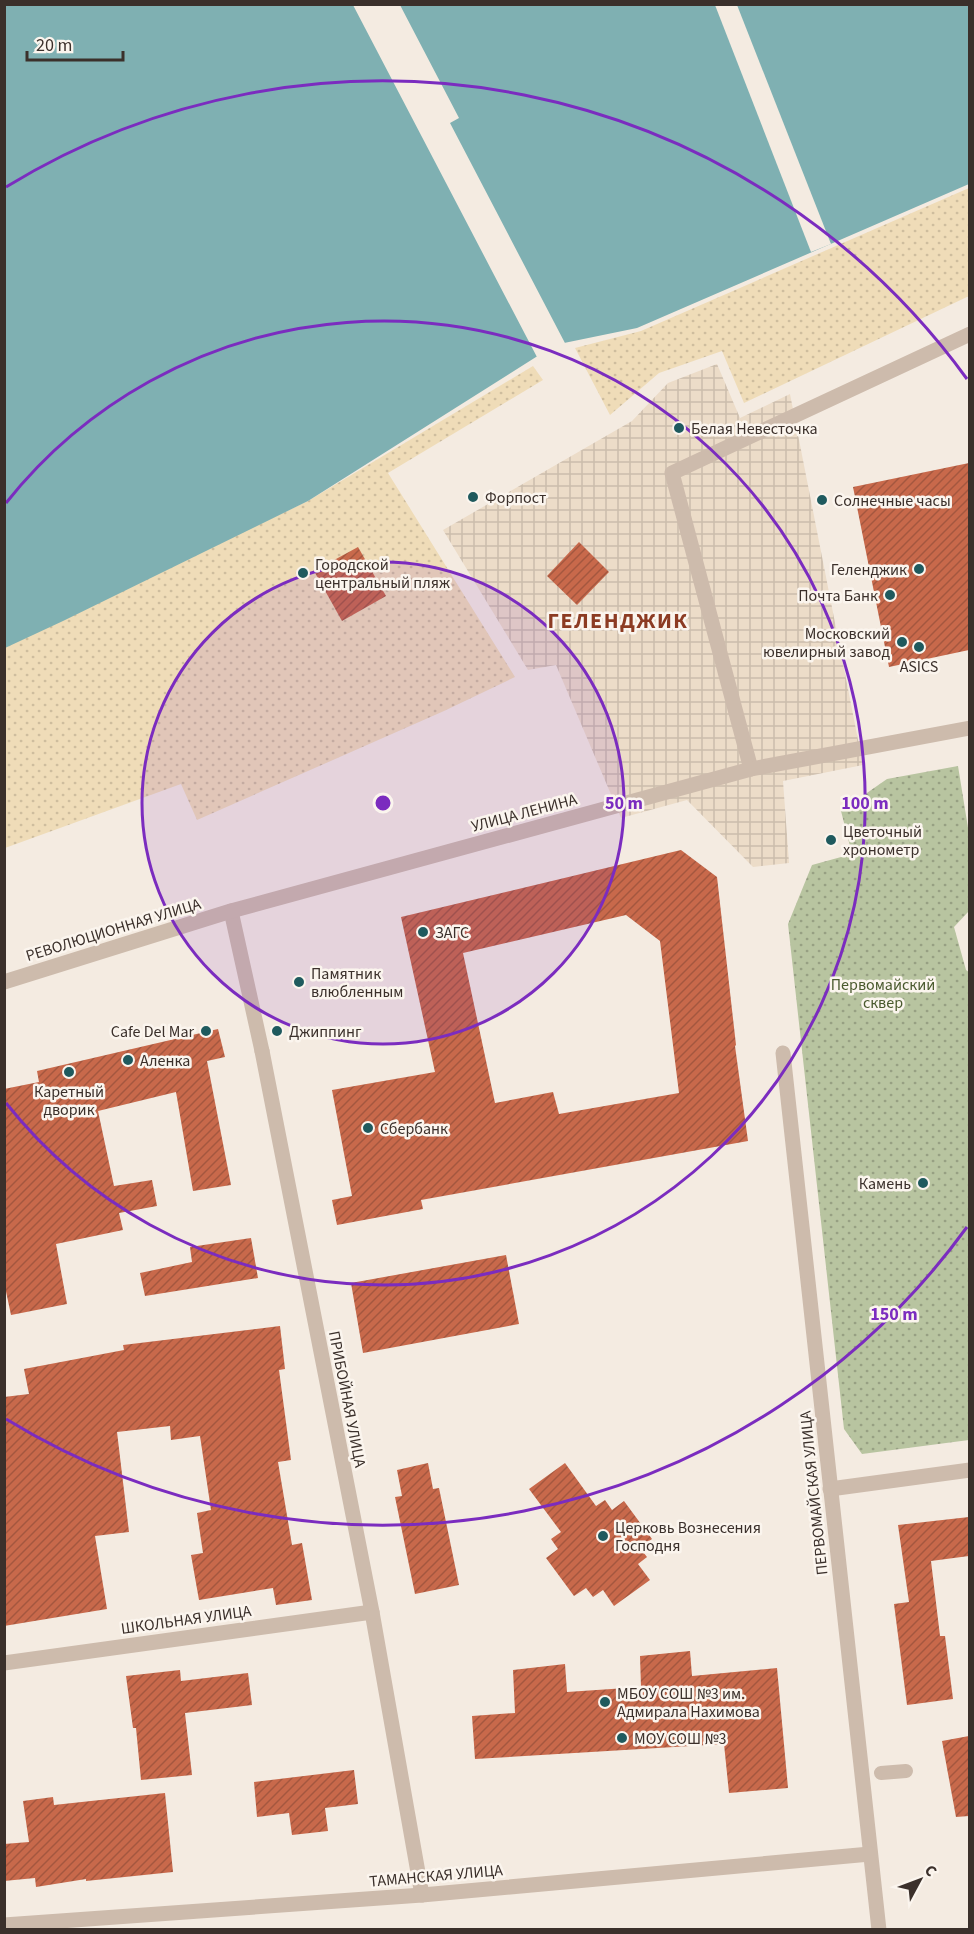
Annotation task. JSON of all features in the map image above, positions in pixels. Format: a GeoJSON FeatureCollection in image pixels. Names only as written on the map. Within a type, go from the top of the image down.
{"type":"FeatureCollection","features":[{"type":"Feature","properties":{"kind":"street"},"geometry":{"type":"LineString","coordinates":[[751,769],[672,473],[969,334]]}},
{"type":"Feature","properties":{"kind":"street","name":"УЛИЦА ЛЕНИНА"},"geometry":{"type":"LineString","coordinates":[[231,910],[751,769],[969,728]]}},
{"type":"Feature","properties":{"kind":"street","name":"РЕВОЛЮЦИОННАЯ УЛИЦА"},"geometry":{"type":"LineString","coordinates":[[4,982],[231,910]]}},
{"type":"Feature","properties":{"kind":"street","name":"ПРИБОЙНАЯ УЛИЦА"},"geometry":{"type":"LineString","coordinates":[[231,910],[262,1051],[372,1612],[422,1896]]}},
{"type":"Feature","properties":{"kind":"street","name":"ПЕРВОМАЙСКАЯ УЛИЦА"},"geometry":{"type":"LineString","coordinates":[[783,1053],[879,1929]]}},
{"type":"Feature","properties":{"kind":"street"},"geometry":{"type":"LineString","coordinates":[[830,1490],[969,1470]]}},
{"type":"Feature","properties":{"kind":"street","name":"ШКОЛЬНАЯ УЛИЦА"},"geometry":{"type":"LineString","coordinates":[[4,1663],[372,1612]]}},
{"type":"Feature","properties":{"kind":"street","name":"ТАМАНСКАЯ УЛИЦА"},"geometry":{"type":"LineString","coordinates":[[4,1925],[422,1896],[870,1854]]}},
{"type":"Feature","properties":{"kind":"lane"},"geometry":{"type":"LineString","coordinates":[[881,1773],[906,1771]]}},
{"type":"Feature","properties":{"kind":"sand"},"geometry":{"type":"Polygon","coordinates":[[[969,188],[969,296],[744,403],[722,351],[659,373],[610,415],[575,348],[641,331],[969,188]]]}},
{"type":"Feature","properties":{"kind":"sand","name":"Городской центральный пляж"},"geometry":{"type":"Polygon","coordinates":[[[533,366],[543,380],[388,473],[515,677],[444,711],[197,820],[181,784],[5,848],[4,645],[308,501],[533,366]]]}},
{"type":"Feature","properties":{"kind":"green space","name":"Первомайский сквер"},"geometry":{"type":"Polygon","coordinates":[[[958,766],[969,834],[969,911],[954,927],[966,970],[970,973],[969,1440],[862,1454],[844,1429],[788,924],[812,865],[852,854],[841,811],[887,779],[958,766]]]}},
{"type":"Feature","properties":{"kind":"shaded area"},"geometry":{"type":"Polygon","coordinates":[[[717,364],[740,418],[790,394],[863,765],[783,781],[789,863],[753,867],[687,800],[621,818],[556,665],[528,670],[443,530],[632,421],[668,383],[717,364]]]}},
{"type":"Feature","properties":{"kind":"water"},"geometry":{"type":"Polygon","coordinates":[[[4,5],[969,5],[969,184],[637,328],[564,343],[536,357],[308,501],[5,648],[4,5]]]}},
{"type":"Feature","properties":{"kind":"pier"},"geometry":{"type":"Polygon","coordinates":[[[353,5],[400,5],[459,118],[450,123],[566,345],[538,359],[353,5]]]}},
{"type":"Feature","properties":{"kind":"pier"},"geometry":{"type":"Polygon","coordinates":[[[715,5],[737,5],[831,244],[811,252],[715,5]]]}},
{"type":"Feature","properties":{"kind":"building","name":"Геленджик"},"geometry":{"type":"Polygon","coordinates":[[[969,463],[969,650],[889,667],[853,487],[969,463]]]}},
{"type":"Feature","properties":{"kind":"building"},"geometry":{"type":"Polygon","coordinates":[[[579,542],[609,572],[577,605],[547,576],[579,542]]]}},
{"type":"Feature","properties":{"kind":"building"},"geometry":{"type":"Polygon","coordinates":[[[358,547],[386,596],[342,621],[314,571],[358,547]]]}},
{"type":"Feature","properties":{"kind":"building"},"geometry":{"type":"Polygon","coordinates":[[[681,850],[717,877],[735,1046],[748,1141],[421,1200],[423,1209],[337,1225],[332,1200],[352,1196],[332,1090],[435,1072],[401,917],[681,850]],[[626,915],[463,953],[495,1103],[553,1092],[559,1114],[679,1093],[660,941],[626,915]]]}},
{"type":"Feature","properties":{"kind":"building"},"geometry":{"type":"Polygon","coordinates":[[[218,1029],[225,1057],[207,1061],[231,1185],[193,1191],[176,1092],[98,1111],[114,1186],[152,1180],[157,1206],[119,1213],[123,1230],[56,1244],[67,1304],[11,1315],[4,1282],[4,1089],[39,1082],[37,1071],[218,1029]]]}},
{"type":"Feature","properties":{"kind":"building"},"geometry":{"type":"Polygon","coordinates":[[[251,1238],[258,1278],[145,1296],[140,1273],[192,1262],[190,1247],[251,1238]]]}},
{"type":"Feature","properties":{"kind":"building"},"geometry":{"type":"Polygon","coordinates":[[[506,1255],[519,1324],[363,1353],[351,1283],[506,1255]]]}},
{"type":"Feature","properties":{"kind":"building"},"geometry":{"type":"Polygon","coordinates":[[[280,1326],[285,1369],[279,1370],[291,1460],[278,1462],[292,1545],[302,1543],[312,1600],[276,1605],[273,1588],[199,1600],[191,1555],[203,1553],[197,1513],[211,1510],[200,1436],[171,1440],[170,1426],[117,1432],[129,1532],[95,1536],[107,1609],[4,1626],[4,1397],[29,1394],[24,1369],[124,1350],[123,1345],[280,1326]]]}},
{"type":"Feature","properties":{"kind":"building"},"geometry":{"type":"Polygon","coordinates":[[[428,1463],[433,1489],[439,1488],[459,1585],[415,1594],[395,1497],[402,1496],[397,1470],[428,1463]]]}},
{"type":"Feature","properties":{"kind":"building","name":"Церковь Вознесения Господня"},"geometry":{"type":"Polygon","coordinates":[[[565,1463],[596,1506],[605,1500],[612,1510],[624,1501],[652,1539],[640,1548],[647,1557],[638,1564],[650,1580],[614,1606],[603,1590],[593,1597],[586,1588],[574,1596],[546,1558],[558,1549],[551,1539],[561,1532],[529,1489],[565,1463]]]}},
{"type":"Feature","properties":{"kind":"building"},"geometry":{"type":"Polygon","coordinates":[[[969,1517],[969,1556],[931,1561],[940,1636],[945,1636],[953,1699],[907,1705],[894,1604],[909,1602],[898,1525],[969,1517]]]}},
{"type":"Feature","properties":{"kind":"building","name":"МБОУ СОШ №3 им. Адмирала Нахимова"},"geometry":{"type":"Polygon","coordinates":[[[690,1651],[692,1676],[777,1668],[788,1788],[729,1793],[724,1744],[475,1759],[472,1716],[515,1713],[513,1670],[565,1664],[567,1692],[641,1687],[640,1656],[690,1651]]]}},
{"type":"Feature","properties":{"kind":"building"},"geometry":{"type":"Polygon","coordinates":[[[180,1670],[181,1681],[248,1673],[252,1705],[185,1713],[192,1775],[141,1780],[136,1728],[133,1728],[126,1676],[180,1670]]]}},
{"type":"Feature","properties":{"kind":"building"},"geometry":{"type":"Polygon","coordinates":[[[969,1736],[969,1816],[956,1817],[942,1741],[969,1736]]]}},
{"type":"Feature","properties":{"kind":"building"},"geometry":{"type":"Polygon","coordinates":[[[354,1770],[358,1804],[325,1808],[328,1831],[292,1835],[289,1813],[257,1817],[254,1782],[354,1770]]]}},
{"type":"Feature","properties":{"kind":"building"},"geometry":{"type":"Polygon","coordinates":[[[165,1793],[173,1872],[86,1881],[86,1879],[36,1887],[35,1878],[4,1881],[4,1844],[29,1842],[23,1801],[53,1797],[54,1805],[165,1793]]]}},
{"type":"Feature","properties":{"kind":"place","name":"Белая Невесточка"},"geometry":{"type":"Point","coordinates":[679,428]}},
{"type":"Feature","properties":{"kind":"place","name":"Форпост"},"geometry":{"type":"Point","coordinates":[473,497]}},
{"type":"Feature","properties":{"kind":"place","name":"Солнечные часы"},"geometry":{"type":"Point","coordinates":[822,500]}},
{"type":"Feature","properties":{"kind":"place","name":"Геленджик"},"geometry":{"type":"Point","coordinates":[919,569]}},
{"type":"Feature","properties":{"kind":"place","name":"Городской центральный пляж"},"geometry":{"type":"Point","coordinates":[303,573]}},
{"type":"Feature","properties":{"kind":"place","name":"Почта Банк"},"geometry":{"type":"Point","coordinates":[890,595]}},
{"type":"Feature","properties":{"kind":"place","name":"Московский ювелирный завод"},"geometry":{"type":"Point","coordinates":[902,642]}},
{"type":"Feature","properties":{"kind":"place","name":"ASICS"},"geometry":{"type":"Point","coordinates":[919,647]}},
{"type":"Feature","properties":{"kind":"place","name":"Цветочный хронометр"},"geometry":{"type":"Point","coordinates":[831,840]}},
{"type":"Feature","properties":{"kind":"place","name":"ЗАГС"},"geometry":{"type":"Point","coordinates":[423,932]}},
{"type":"Feature","properties":{"kind":"place","name":"Памятник влюбленным"},"geometry":{"type":"Point","coordinates":[299,982]}},
{"type":"Feature","properties":{"kind":"place","name":"Cafe Del Mar"},"geometry":{"type":"Point","coordinates":[206,1031]}},
{"type":"Feature","properties":{"kind":"place","name":"Джиппинг"},"geometry":{"type":"Point","coordinates":[277,1031]}},
{"type":"Feature","properties":{"kind":"place","name":"Аленка"},"geometry":{"type":"Point","coordinates":[128,1060]}},
{"type":"Feature","properties":{"kind":"place","name":"Каретный дворик"},"geometry":{"type":"Point","coordinates":[69,1072]}},
{"type":"Feature","properties":{"kind":"place","name":"Сбербанк"},"geometry":{"type":"Point","coordinates":[368,1128]}},
{"type":"Feature","properties":{"kind":"place","name":"Камень"},"geometry":{"type":"Point","coordinates":[923,1183]}},
{"type":"Feature","properties":{"kind":"place","name":"Церковь Вознесения Господня"},"geometry":{"type":"Point","coordinates":[603,1536]}},
{"type":"Feature","properties":{"kind":"place","name":"МБОУ СОШ №3 им. Адмирала Нахимова"},"geometry":{"type":"Point","coordinates":[605,1702]}},
{"type":"Feature","properties":{"kind":"place","name":"МОУ СОШ №3"},"geometry":{"type":"Point","coordinates":[622,1738]}},
{"type":"Feature","properties":{"kind":"district","name":"ГЕЛЕНДЖИК"},"geometry":{"type":"Point","coordinates":[618,620]}}]}
